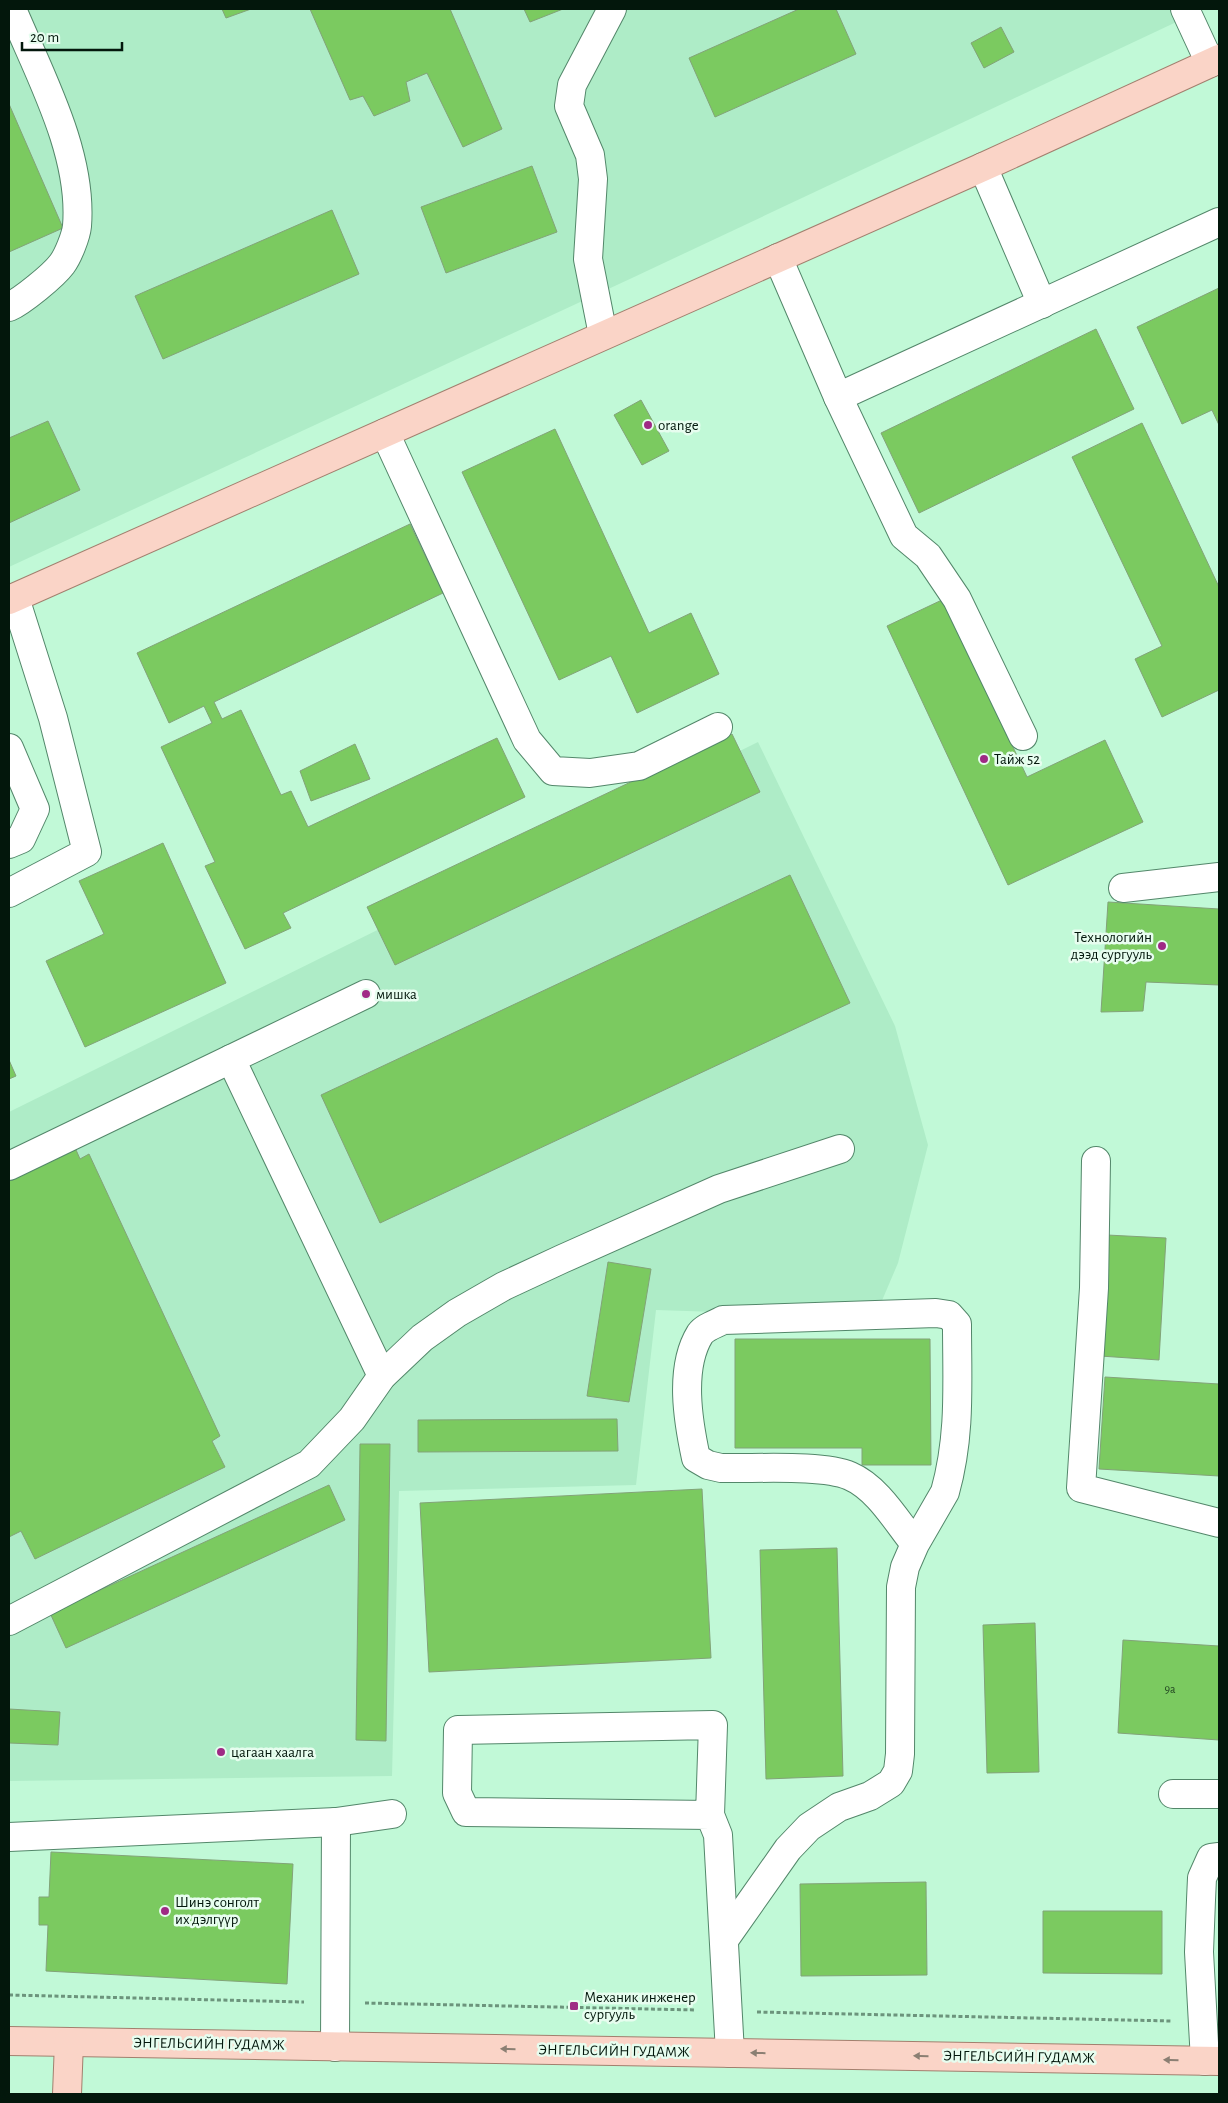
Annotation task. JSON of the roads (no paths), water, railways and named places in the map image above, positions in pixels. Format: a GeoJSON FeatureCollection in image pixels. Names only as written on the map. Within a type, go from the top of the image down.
{"type":"FeatureCollection","features":[{"type":"Feature","properties":{"kind":"main road"},"geometry":{"type":"LineString","coordinates":[[12,599],[984,167],[1215,61]]}},
{"type":"Feature","properties":{"kind":"main road","name":"ЭНГЕЛЬСИЙН ГУДАМЖ"},"geometry":{"type":"LineString","coordinates":[[9,2041],[1212,2061]]}},
{"type":"Feature","properties":{"kind":"main road"},"geometry":{"type":"LineString","coordinates":[[67,2094],[69,2042]]}},
{"type":"Feature","properties":{"kind":"street"},"geometry":{"type":"LineString","coordinates":[[9,307],[20,302],[62,264],[77,227],[75,187],[65,136],[12,9]]}},
{"type":"Feature","properties":{"kind":"street"},"geometry":{"type":"LineString","coordinates":[[603,336],[588,259],[593,179],[590,155],[569,106],[572,84],[612,9]]}},
{"type":"Feature","properties":{"kind":"street"},"geometry":{"type":"LineString","coordinates":[[1185,9],[1215,61]]}},
{"type":"Feature","properties":{"kind":"street"},"geometry":{"type":"LineString","coordinates":[[984,167],[1042,304]]}},
{"type":"Feature","properties":{"kind":"street"},"geometry":{"type":"LineString","coordinates":[[838,397],[1219,222]]}},
{"type":"Feature","properties":{"kind":"street"},"geometry":{"type":"LineString","coordinates":[[778,258],[838,397],[904,536],[928,556],[957,599],[1023,736]]}},
{"type":"Feature","properties":{"kind":"street"},"geometry":{"type":"LineString","coordinates":[[385,433],[527,740],[553,771],[590,773],[639,766],[718,727]]}},
{"type":"Feature","properties":{"kind":"street"},"geometry":{"type":"LineString","coordinates":[[9,893],[87,852],[53,718],[12,599]]}},
{"type":"Feature","properties":{"kind":"street"},"geometry":{"type":"LineString","coordinates":[[9,748],[36,809],[21,839],[9,844]]}},
{"type":"Feature","properties":{"kind":"street"},"geometry":{"type":"LineString","coordinates":[[1123,888],[1219,877]]}},
{"type":"Feature","properties":{"kind":"street"},"geometry":{"type":"LineString","coordinates":[[9,1166],[366,994]]}},
{"type":"Feature","properties":{"kind":"street"},"geometry":{"type":"LineString","coordinates":[[231,1059],[382,1376]]}},
{"type":"Feature","properties":{"kind":"street"},"geometry":{"type":"LineString","coordinates":[[9,1621],[309,1464],[352,1420],[382,1376],[436,1328],[457,1313],[504,1286],[720,1189],[840,1149]]}},
{"type":"Feature","properties":{"kind":"street"},"geometry":{"type":"LineString","coordinates":[[1096,1161],[1094,1288],[1081,1488],[1219,1522]]}},
{"type":"Feature","properties":{"kind":"street"},"geometry":{"type":"LineString","coordinates":[[724,1940],[788,1848],[809,1827],[839,1807],[870,1796],[891,1783],[898,1771],[900,1754],[901,1587],[905,1568],[916,1544],[945,1492],[957,1441],[958,1324],[950,1315],[936,1313],[723,1320],[701,1333],[692,1354],[688,1374],[689,1405],[696,1458],[708,1465],[721,1468],[826,1470],[851,1476],[874,1493],[916,1544]]}},
{"type":"Feature","properties":{"kind":"street"},"geometry":{"type":"LineString","coordinates":[[710,1815],[466,1812],[457,1794],[458,1730],[713,1726],[710,1815],[718,1835],[730,2053]]}},
{"type":"Feature","properties":{"kind":"street"},"geometry":{"type":"LineString","coordinates":[[1173,1794],[1219,1794]]}},
{"type":"Feature","properties":{"kind":"street"},"geometry":{"type":"LineString","coordinates":[[9,1837],[336,1822],[392,1814]]}},
{"type":"Feature","properties":{"kind":"street"},"geometry":{"type":"LineString","coordinates":[[334,2046],[336,1822]]}},
{"type":"Feature","properties":{"kind":"street"},"geometry":{"type":"LineString","coordinates":[[1212,2061],[1204,2022],[1199,1952],[1202,1878],[1211,1858],[1219,1857]]}},
{"type":"Feature","properties":{"kind":"place","name":"orange"},"geometry":{"type":"Point","coordinates":[648,425]}},
{"type":"Feature","properties":{"kind":"place","name":"Тайж 52"},"geometry":{"type":"Point","coordinates":[984,759]}},
{"type":"Feature","properties":{"kind":"place","name":"Технологийн дээд сургууль"},"geometry":{"type":"Point","coordinates":[1162,946]}},
{"type":"Feature","properties":{"kind":"place","name":"мишка"},"geometry":{"type":"Point","coordinates":[366,994]}},
{"type":"Feature","properties":{"kind":"place","name":"цагаан хаалга"},"geometry":{"type":"Point","coordinates":[221,1752]}},
{"type":"Feature","properties":{"kind":"place","name":"Шинэ сонголт их дэлгүүр"},"geometry":{"type":"Point","coordinates":[165,1911]}},
{"type":"Feature","properties":{"kind":"place","name":"Механик инженер сургууль"},"geometry":{"type":"Point","coordinates":[574,2006]}}]}
